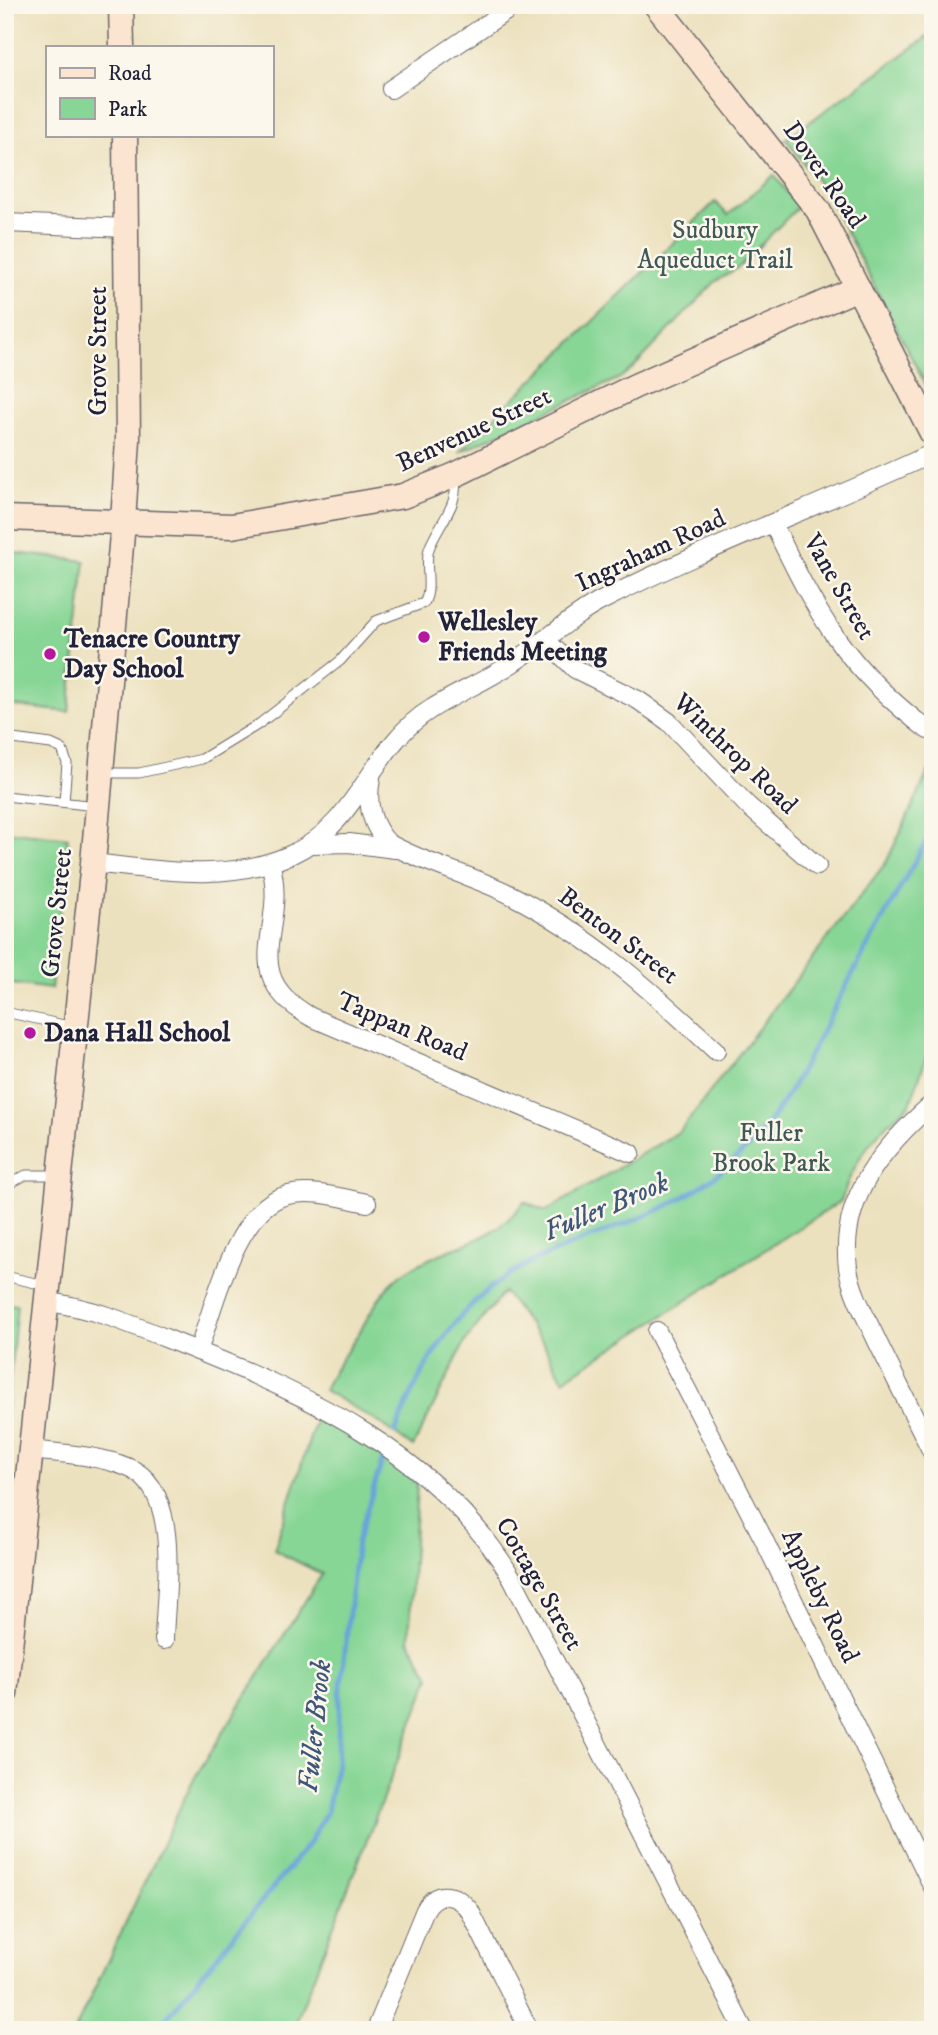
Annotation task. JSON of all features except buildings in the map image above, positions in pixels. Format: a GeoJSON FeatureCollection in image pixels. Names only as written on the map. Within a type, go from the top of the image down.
{"type":"FeatureCollection","features":[{"type":"Feature","properties":{"kind":"street"},"geometry":{"type":"LineString","coordinates":[[121,5],[122,46]]}},
{"type":"Feature","properties":{"kind":"street"},"geometry":{"type":"LineString","coordinates":[[391,89],[515,5]]}},
{"type":"Feature","properties":{"kind":"street","name":"Dover Road"},"geometry":{"type":"LineString","coordinates":[[656,5],[807,193],[828,225],[933,435]]}},
{"type":"Feature","properties":{"kind":"street","name":"Grove Street"},"geometry":{"type":"LineString","coordinates":[[5,1694],[9,1634],[32,1450],[93,863],[123,523],[128,439],[125,136]]}},
{"type":"Feature","properties":{"kind":"street"},"geometry":{"type":"LineString","coordinates":[[5,223],[127,228]]}},
{"type":"Feature","properties":{"kind":"street","name":"Benvenue Street"},"geometry":{"type":"LineString","coordinates":[[5,518],[219,527],[258,523],[387,500],[453,476],[635,386],[858,288]]}},
{"type":"Feature","properties":{"kind":"street","name":"Ingraham Road"},"geometry":{"type":"LineString","coordinates":[[93,863],[207,873],[242,870],[270,863],[302,849],[340,819],[391,746],[420,717],[511,664],[608,597],[933,453]]}},
{"type":"Feature","properties":{"kind":"street","name":"Vane Street"},"geometry":{"type":"LineString","coordinates":[[773,523],[822,619],[846,654],[888,698],[928,730]]}},
{"type":"Feature","properties":{"kind":"street","name":"Winthrop Road"},"geometry":{"type":"LineString","coordinates":[[545,639],[575,669],[638,700],[669,722],[741,800],[817,866]]}},
{"type":"Feature","properties":{"kind":"street","name":"Benton Street"},"geometry":{"type":"LineString","coordinates":[[372,775],[368,795],[371,814],[379,834],[400,850]]}},
{"type":"Feature","properties":{"kind":"street","name":"Benton Street"},"geometry":{"type":"LineString","coordinates":[[302,849],[324,842],[400,850],[486,883],[571,928],[636,978],[716,1051]]}},
{"type":"Feature","properties":{"kind":"street","name":"Tappan Road"},"geometry":{"type":"LineString","coordinates":[[270,863],[274,885],[269,966],[275,987],[290,1004],[312,1017],[631,1153]]}},
{"type":"Feature","properties":{"kind":"street"},"geometry":{"type":"LineString","coordinates":[[933,1103],[898,1134],[869,1173],[855,1209],[848,1258],[850,1280],[860,1306],[933,1454]]}},
{"type":"Feature","properties":{"kind":"street"},"geometry":{"type":"LineString","coordinates":[[198,1351],[241,1237],[261,1210],[273,1200],[304,1193],[368,1203]]}},
{"type":"Feature","properties":{"kind":"street","name":"Cottage Street"},"geometry":{"type":"LineString","coordinates":[[48,1294],[70,1305],[114,1318],[198,1351],[317,1404],[372,1435],[427,1477],[476,1526],[512,1578],[744,2030]]}},
{"type":"Feature","properties":{"kind":"street","name":"Appleby Road"},"geometry":{"type":"LineString","coordinates":[[657,1331],[763,1538],[933,1887]]}},
{"type":"Feature","properties":{"kind":"street"},"geometry":{"type":"LineString","coordinates":[[32,1450],[91,1457],[127,1466],[152,1485],[167,1535],[164,1640]]}},
{"type":"Feature","properties":{"kind":"street"},"geometry":{"type":"LineString","coordinates":[[376,2030],[425,1910],[432,1899],[443,1895],[454,1896],[470,1911],[529,2030]]}},
{"type":"Feature","properties":{"kind":"lane"},"geometry":{"type":"LineString","coordinates":[[101,773],[139,774],[195,763],[259,723],[340,661],[376,621],[420,605],[426,599],[428,553],[455,495],[453,476]]}},
{"type":"Feature","properties":{"kind":"lane"},"geometry":{"type":"LineString","coordinates":[[5,737],[51,744],[62,749],[67,762],[65,802]]}},
{"type":"Feature","properties":{"kind":"lane"},"geometry":{"type":"LineString","coordinates":[[5,796],[98,806]]}},
{"type":"Feature","properties":{"kind":"lane"},"geometry":{"type":"LineString","coordinates":[[5,1012],[75,1027]]}},
{"type":"Feature","properties":{"kind":"lane"},"geometry":{"type":"LineString","coordinates":[[5,1186],[26,1175],[60,1175]]}},
{"type":"Feature","properties":{"kind":"lane"},"geometry":{"type":"LineString","coordinates":[[5,1276],[48,1294]]}},
{"type":"Feature","properties":{"kind":"green space"},"geometry":{"type":"Polygon","coordinates":[[[933,33],[933,399],[827,195],[786,139],[933,33]]]}},
{"type":"Feature","properties":{"kind":"green space","name":"Sudbury Aqueduct Trail"},"geometry":{"type":"Polygon","coordinates":[[[774,175],[798,207],[739,267],[715,282],[633,368],[620,378],[459,452],[715,202],[728,215],[774,175]]]}},
{"type":"Feature","properties":{"kind":"green space"},"geometry":{"type":"Polygon","coordinates":[[[5,552],[85,561],[69,712],[5,705],[5,552]]]}},
{"type":"Feature","properties":{"kind":"green space","name":"Fuller Brook Park"},"geometry":{"type":"Polygon","coordinates":[[[933,762],[933,1038],[910,1104],[881,1130],[862,1154],[841,1201],[563,1380],[543,1343],[504,1292],[466,1340],[413,1447],[383,1425],[324,1390],[381,1296],[401,1275],[426,1260],[498,1228],[524,1202],[546,1211],[680,1131],[887,861],[933,762]]]}},
{"type":"Feature","properties":{"kind":"green space"},"geometry":{"type":"Polygon","coordinates":[[[5,831],[68,838],[51,989],[5,983],[5,831]]]}},
{"type":"Feature","properties":{"kind":"green space"},"geometry":{"type":"Polygon","coordinates":[[[5,1304],[17,1305],[5,1430],[5,1304]]]}},
{"type":"Feature","properties":{"kind":"green space"},"geometry":{"type":"Polygon","coordinates":[[[317,1416],[360,1440],[417,1484],[409,1640],[430,1677],[293,2030],[75,2030],[192,1782],[322,1574],[274,1550],[317,1416]]]}},
{"type":"Feature","properties":{"kind":"waterway","name":"Fuller Brook"},"geometry":{"type":"LineString","coordinates":[[395,1433],[432,1356],[465,1311],[486,1292],[508,1275],[534,1261],[669,1205],[718,1174],[758,1136],[795,1082],[933,829]]}},
{"type":"Feature","properties":{"kind":"waterway","name":"Fuller Brook"},"geometry":{"type":"LineString","coordinates":[[157,2030],[309,1843],[327,1811],[337,1763],[340,1695],[357,1542],[383,1458]]}},
{"type":"Feature","properties":{"kind":"place","name":"Wellesley Friends Meeting"},"geometry":{"type":"Point","coordinates":[424,637]}},
{"type":"Feature","properties":{"kind":"place","name":"Tenacre Country Day School"},"geometry":{"type":"Point","coordinates":[50,654]}},
{"type":"Feature","properties":{"kind":"place","name":"Dana Hall School"},"geometry":{"type":"Point","coordinates":[30,1033]}}]}
